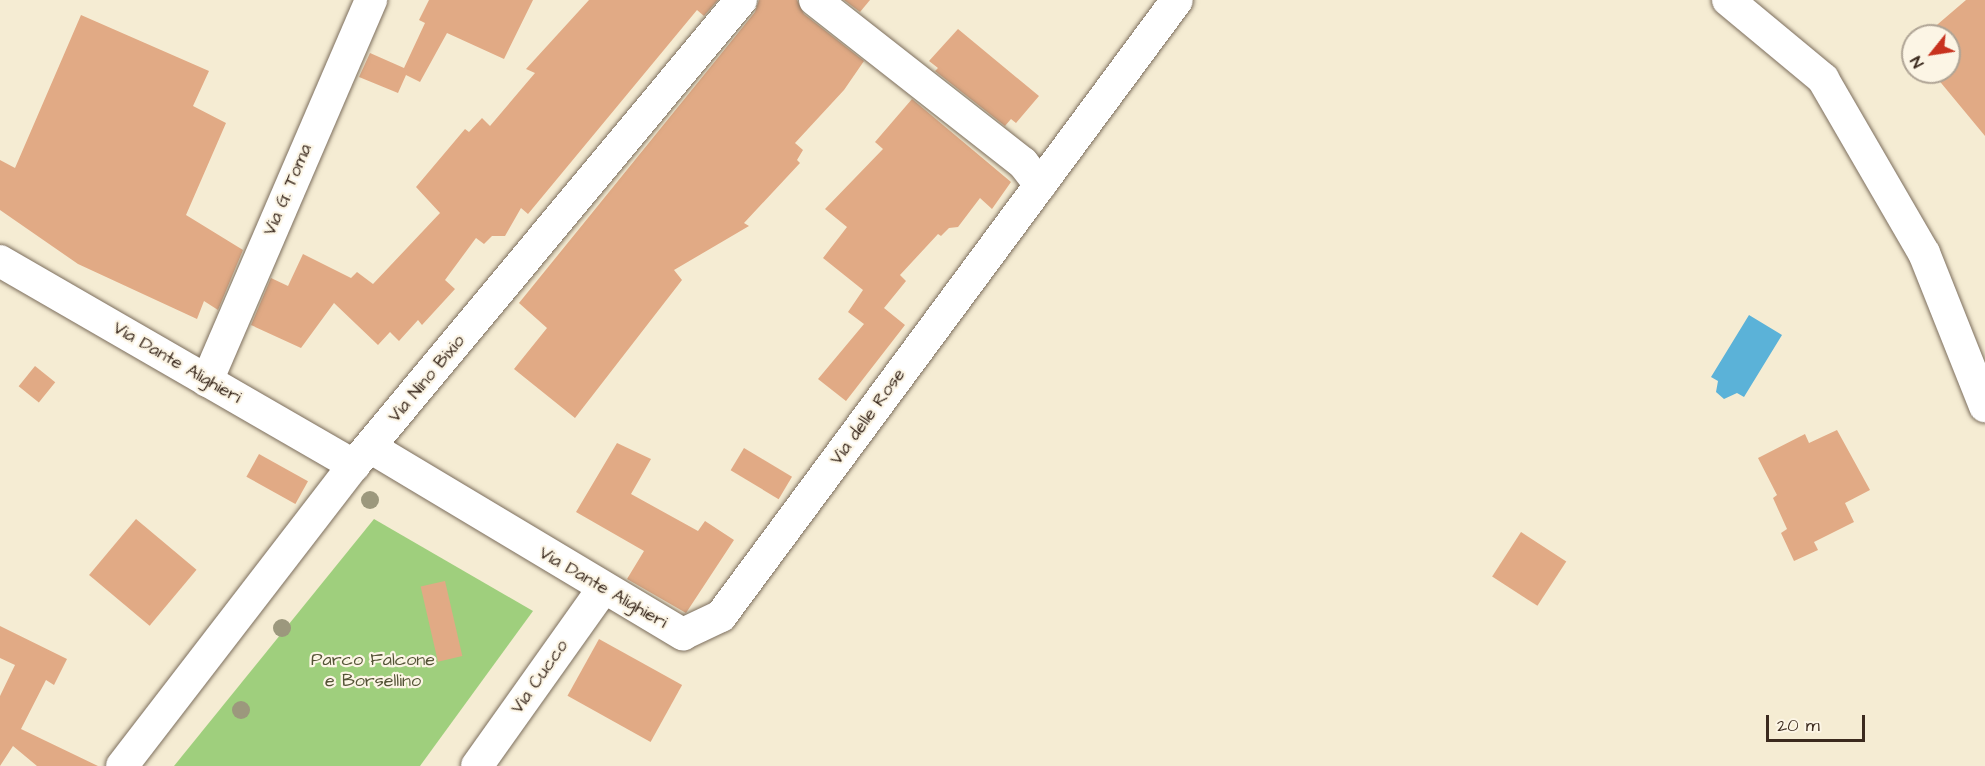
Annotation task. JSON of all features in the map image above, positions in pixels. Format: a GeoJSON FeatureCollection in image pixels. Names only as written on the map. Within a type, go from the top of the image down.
{"type":"FeatureCollection","features":[{"type":"Feature","properties":{"kind":"street","name":"Via G. Toma"},"geometry":{"type":"LineString","coordinates":[[207,381],[371,0]]}},
{"type":"Feature","properties":{"kind":"street","name":"Via Nino Bixio"},"geometry":{"type":"LineString","coordinates":[[122,766],[362,456],[741,0]]}},
{"type":"Feature","properties":{"kind":"street"},"geometry":{"type":"LineString","coordinates":[[815,0],[1023,163],[1040,185]]}},
{"type":"Feature","properties":{"kind":"street","name":"Via delle Rose"},"geometry":{"type":"LineString","coordinates":[[683,634],[721,616],[1177,0]]}},
{"type":"Feature","properties":{"kind":"street"},"geometry":{"type":"LineString","coordinates":[[1728,0],[1823,80],[1924,253],[1985,406]]}},
{"type":"Feature","properties":{"kind":"street","name":"Via Dante Alighieri"},"geometry":{"type":"LineString","coordinates":[[0,261],[207,381],[362,456],[683,634]]}},
{"type":"Feature","properties":{"kind":"street","name":"Via Cucco"},"geometry":{"type":"LineString","coordinates":[[477,766],[603,589]]}},
{"type":"Feature","properties":{"kind":"green space","name":"Parco Falcone e Borsellino"},"geometry":{"type":"Polygon","coordinates":[[[374,519],[533,611],[420,766],[174,766],[374,519]]]}},
{"type":"Feature","properties":{"kind":"water"},"geometry":{"type":"Polygon","coordinates":[[[1749,315],[1782,335],[1744,397],[1737,393],[1724,399],[1716,392],[1718,381],[1711,377],[1749,315]]]}},
{"type":"Feature","properties":{"kind":"building"},"geometry":{"type":"Polygon","coordinates":[[[429,0],[533,0],[504,59],[447,33],[420,82],[406,75],[398,93],[359,77],[370,53],[404,68],[425,23],[419,20],[429,0]]]}},
{"type":"Feature","properties":{"kind":"building"},"geometry":{"type":"Polygon","coordinates":[[[589,0],[718,0],[704,16],[697,10],[528,214],[521,208],[505,236],[492,236],[484,244],[476,238],[445,280],[455,289],[422,325],[418,320],[399,341],[390,332],[378,345],[334,303],[301,348],[251,325],[271,278],[288,286],[303,254],[351,278],[357,272],[373,284],[440,213],[416,187],[465,129],[469,132],[482,118],[490,126],[535,73],[526,69],[589,0]]]}},
{"type":"Feature","properties":{"kind":"building"},"geometry":{"type":"Polygon","coordinates":[[[759,0],[797,0],[804,14],[864,61],[844,90],[795,143],[803,150],[797,160],[800,163],[744,223],[749,226],[674,270],[682,280],[575,418],[514,369],[547,328],[519,303],[755,12],[759,0]]]}},
{"type":"Feature","properties":{"kind":"building"},"geometry":{"type":"Polygon","coordinates":[[[844,0],[870,0],[860,12],[844,0]]]}},
{"type":"Feature","properties":{"kind":"building"},"geometry":{"type":"Polygon","coordinates":[[[1966,0],[1985,0],[1985,136],[1942,84],[1961,84],[1961,24],[1938,24],[1966,0]]]}},
{"type":"Feature","properties":{"kind":"building"},"geometry":{"type":"Polygon","coordinates":[[[81,15],[209,71],[193,106],[226,123],[186,215],[243,250],[218,310],[204,301],[197,319],[78,264],[0,210],[0,160],[15,168],[81,15]]]}},
{"type":"Feature","properties":{"kind":"building"},"geometry":{"type":"Polygon","coordinates":[[[958,29],[1039,96],[1016,123],[1011,119],[1005,126],[935,71],[938,68],[929,61],[958,29]]]}},
{"type":"Feature","properties":{"kind":"building"},"geometry":{"type":"Polygon","coordinates":[[[912,99],[1011,182],[992,209],[980,198],[958,227],[949,228],[941,236],[938,234],[900,275],[906,281],[884,308],[905,325],[846,401],[818,379],[864,324],[848,312],[863,290],[823,258],[847,227],[825,209],[883,149],[875,142],[912,99]]]}},
{"type":"Feature","properties":{"kind":"building"},"geometry":{"type":"Polygon","coordinates":[[[35,366],[55,382],[39,403],[19,386],[35,366]]]}},
{"type":"Feature","properties":{"kind":"building"},"geometry":{"type":"Polygon","coordinates":[[[1837,430],[1870,490],[1845,503],[1854,522],[1814,542],[1818,550],[1794,561],[1781,533],[1787,529],[1773,498],[1777,495],[1758,458],[1805,434],[1809,443],[1837,430]]]}},
{"type":"Feature","properties":{"kind":"building"},"geometry":{"type":"Polygon","coordinates":[[[617,443],[651,459],[631,494],[698,531],[705,521],[734,540],[686,613],[627,579],[644,551],[576,512],[617,443]]]}},
{"type":"Feature","properties":{"kind":"building"},"geometry":{"type":"Polygon","coordinates":[[[744,448],[792,477],[779,499],[731,470],[744,448]]]}},
{"type":"Feature","properties":{"kind":"building"},"geometry":{"type":"Polygon","coordinates":[[[259,454],[308,481],[295,504],[246,477],[259,454]]]}},
{"type":"Feature","properties":{"kind":"building"},"geometry":{"type":"Polygon","coordinates":[[[136,519],[197,570],[150,626],[89,575],[136,519]]]}},
{"type":"Feature","properties":{"kind":"building"},"geometry":{"type":"Polygon","coordinates":[[[1521,532],[1566,561],[1537,606],[1492,576],[1521,532]]]}},
{"type":"Feature","properties":{"kind":"building"},"geometry":{"type":"Polygon","coordinates":[[[445,581],[462,656],[438,662],[421,587],[445,581]]]}},
{"type":"Feature","properties":{"kind":"building"},"geometry":{"type":"Polygon","coordinates":[[[0,626],[67,659],[54,685],[46,680],[21,729],[98,766],[37,766],[13,746],[0,766],[0,696],[15,665],[0,658],[0,626]]]}},
{"type":"Feature","properties":{"kind":"building"},"geometry":{"type":"Polygon","coordinates":[[[599,639],[682,685],[651,742],[567,696],[599,639]]]}}]}
